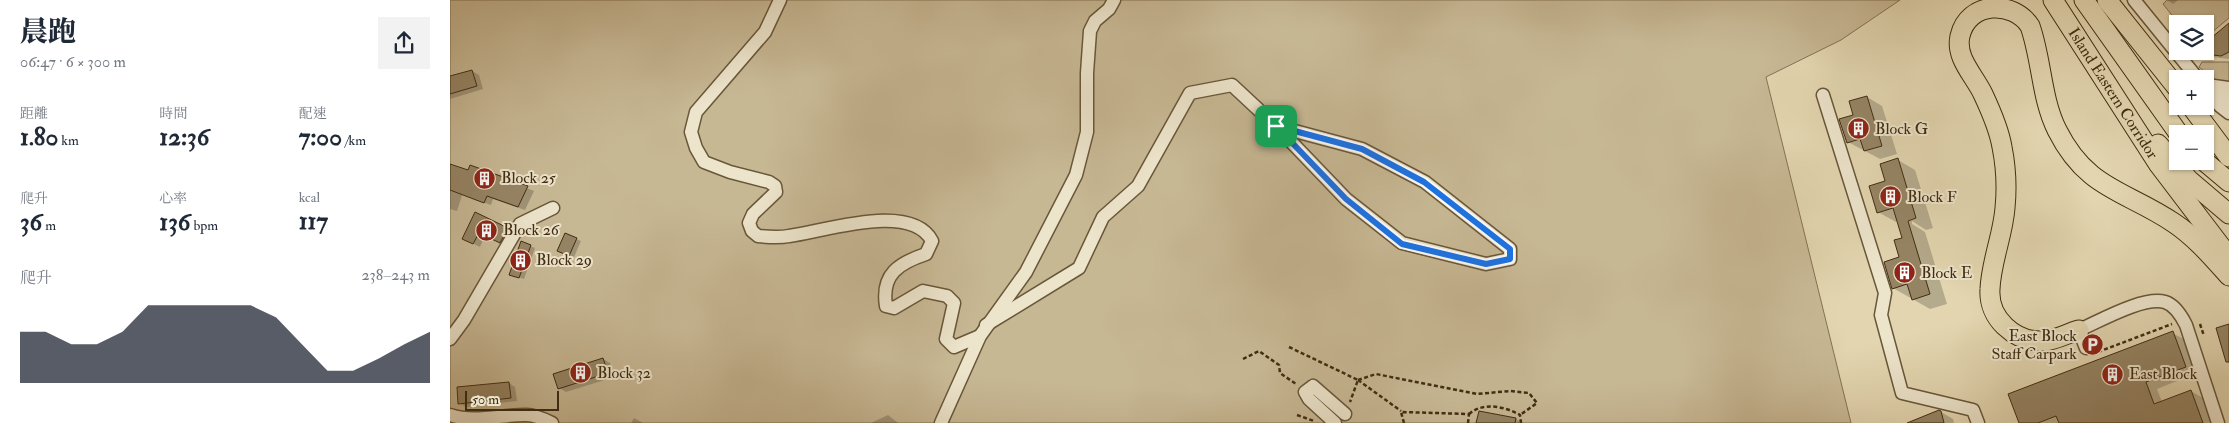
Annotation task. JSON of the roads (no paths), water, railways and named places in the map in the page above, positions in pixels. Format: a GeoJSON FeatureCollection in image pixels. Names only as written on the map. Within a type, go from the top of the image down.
{"type":"FeatureCollection","features":[{"type":"Feature","properties":{"kind":"highway","name":"Island Eastern Corridor"},"geometry":{"type":"LineString","coordinates":[[2053,0],[2159,165],[2229,257]]}},
{"type":"Feature","properties":{"kind":"highway"},"geometry":{"type":"LineString","coordinates":[[2084,0],[2173,125]]}},
{"type":"Feature","properties":{"kind":"highway"},"geometry":{"type":"LineString","coordinates":[[2107,0],[2169,78]]}},
{"type":"Feature","properties":{"kind":"highway"},"geometry":{"type":"LineString","coordinates":[[2079,330],[2044,341],[2028,338],[2011,332],[2004,326],[1992,307],[1991,282],[2005,208],[2004,161],[1999,134],[1989,107],[1962,59],[1960,47],[1960,35],[1967,22],[1973,15],[1985,8],[2001,7],[2010,9],[2022,16],[2030,26],[2053,121],[2066,146],[2080,164],[2106,187],[2154,210],[2175,224],[2199,244],[2229,276]]}},
{"type":"Feature","properties":{"kind":"highway"},"geometry":{"type":"LineString","coordinates":[[2075,32],[2178,169],[2202,193],[2229,214]]}},
{"type":"Feature","properties":{"kind":"highway"},"geometry":{"type":"LineString","coordinates":[[2198,115],[2229,157]]}},
{"type":"Feature","properties":{"kind":"highway"},"geometry":{"type":"LineString","coordinates":[[2214,169],[2229,182]]}},
{"type":"Feature","properties":{"kind":"street"},"geometry":{"type":"LineString","coordinates":[[780,0],[764,32],[696,112],[692,132],[696,148],[704,162],[715,167],[769,182],[776,186],[776,192],[753,214],[749,223],[752,231],[758,236],[788,237],[868,220],[913,225],[929,235],[932,241],[926,254],[904,262],[894,270],[887,283],[884,295],[886,306],[894,308],[923,291],[948,296],[954,303],[946,339],[954,347],[983,331],[1079,268],[1103,217],[1138,186],[1190,93],[1232,84],[1276,126],[1346,199],[1402,244],[1486,264],[1510,259],[1510,249],[1424,182],[1362,149],[1276,126]]}},
{"type":"Feature","properties":{"kind":"street"},"geometry":{"type":"LineString","coordinates":[[941,423],[983,331],[1026,272],[1076,175],[1087,132],[1087,73],[1090,31],[1095,21],[1109,9],[1114,0]]}},
{"type":"Feature","properties":{"kind":"street"},"geometry":{"type":"LineString","coordinates":[[2134,0],[2191,70]]}},
{"type":"Feature","properties":{"kind":"street"},"geometry":{"type":"LineString","coordinates":[[2214,87],[2229,88]]}},
{"type":"Feature","properties":{"kind":"street"},"geometry":{"type":"LineString","coordinates":[[2214,92],[2229,101]]}},
{"type":"Feature","properties":{"kind":"street"},"geometry":{"type":"LineString","coordinates":[[1823,95],[1885,293],[1881,315],[1902,393],[1973,410],[1978,423]]}},
{"type":"Feature","properties":{"kind":"street"},"geometry":{"type":"LineString","coordinates":[[2214,98],[2229,113]]}},
{"type":"Feature","properties":{"kind":"street"},"geometry":{"type":"LineString","coordinates":[[450,339],[464,320],[520,224],[553,208]]}},
{"type":"Feature","properties":{"kind":"street"},"geometry":{"type":"LineString","coordinates":[[2092,350],[2079,330],[2145,303],[2166,302],[2179,312],[2186,325],[2218,423]]}},
{"type":"Feature","properties":{"kind":"street"},"geometry":{"type":"LineString","coordinates":[[1335,423],[1309,399],[1305,392],[1313,386],[1345,414]]}},
{"type":"Feature","properties":{"kind":"street"},"geometry":{"type":"LineString","coordinates":[[450,415],[474,420],[526,415],[538,417],[552,423]]}},
{"type":"Feature","properties":{"kind":"place","name":"Block G"},"geometry":{"type":"Point","coordinates":[1859,129]}},
{"type":"Feature","properties":{"kind":"place","name":"Block 25"},"geometry":{"type":"Point","coordinates":[485,178]}},
{"type":"Feature","properties":{"kind":"place","name":"Block F"},"geometry":{"type":"Point","coordinates":[1891,197]}},
{"type":"Feature","properties":{"kind":"place","name":"Block 26"},"geometry":{"type":"Point","coordinates":[487,230]}},
{"type":"Feature","properties":{"kind":"place","name":"Block 29"},"geometry":{"type":"Point","coordinates":[520,260]}},
{"type":"Feature","properties":{"kind":"place","name":"Block E"},"geometry":{"type":"Point","coordinates":[1905,273]}},
{"type":"Feature","properties":{"kind":"place","name":"East Block Staff Carpark"},"geometry":{"type":"Point","coordinates":[2093,345]}},
{"type":"Feature","properties":{"kind":"place","name":"Block 32"},"geometry":{"type":"Point","coordinates":[581,373]}},
{"type":"Feature","properties":{"kind":"place","name":"East Block"},"geometry":{"type":"Point","coordinates":[2113,374]}}]}
